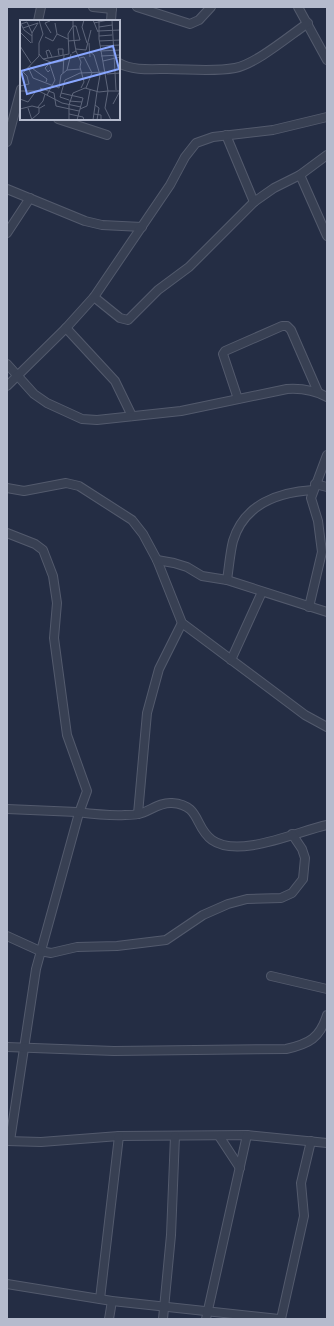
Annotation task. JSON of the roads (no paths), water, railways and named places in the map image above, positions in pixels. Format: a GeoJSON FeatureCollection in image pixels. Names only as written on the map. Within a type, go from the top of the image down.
{"type":"FeatureCollection","features":[{"type":"Feature","properties":{"kind":"street"},"geometry":{"type":"LineString","coordinates":[[38,20],[41,7]]}},
{"type":"Feature","properties":{"kind":"street"},"geometry":{"type":"LineString","coordinates":[[94,7],[112,8],[111,20]]}},
{"type":"Feature","properties":{"kind":"street"},"geometry":{"type":"LineString","coordinates":[[137,7],[190,24],[199,20],[211,7]]}},
{"type":"Feature","properties":{"kind":"street"},"geometry":{"type":"LineString","coordinates":[[298,7],[327,60]]}},
{"type":"Feature","properties":{"kind":"street"},"geometry":{"type":"LineString","coordinates":[[120,63],[138,68],[222,70],[237,68],[261,55],[308,23]]}},
{"type":"Feature","properties":{"kind":"street"},"geometry":{"type":"LineString","coordinates":[[7,142],[9,127],[19,106]]}},
{"type":"Feature","properties":{"kind":"street"},"geometry":{"type":"LineString","coordinates":[[7,385],[66,328],[94,297],[170,185],[185,157],[196,143],[213,137],[273,130],[327,117]]}},
{"type":"Feature","properties":{"kind":"street"},"geometry":{"type":"LineString","coordinates":[[61,120],[107,135]]}},
{"type":"Feature","properties":{"kind":"street"},"geometry":{"type":"LineString","coordinates":[[226,135],[254,202]]}},
{"type":"Feature","properties":{"kind":"street"},"geometry":{"type":"LineString","coordinates":[[94,297],[120,318],[128,320],[158,290],[189,266],[254,202],[274,188],[300,176],[327,155]]}},
{"type":"Feature","properties":{"kind":"street"},"geometry":{"type":"LineString","coordinates":[[300,176],[324,223],[327,236]]}},
{"type":"Feature","properties":{"kind":"street"},"geometry":{"type":"LineString","coordinates":[[7,189],[85,221],[102,226],[142,227]]}},
{"type":"Feature","properties":{"kind":"street"},"geometry":{"type":"LineString","coordinates":[[7,233],[30,198]]}},
{"type":"Feature","properties":{"kind":"street"},"geometry":{"type":"LineString","coordinates":[[238,399],[222,354],[225,351],[282,326],[287,326],[291,330],[318,392]]}},
{"type":"Feature","properties":{"kind":"street"},"geometry":{"type":"LineString","coordinates":[[66,328],[115,381],[132,416]]}},
{"type":"Feature","properties":{"kind":"street"},"geometry":{"type":"LineString","coordinates":[[7,364],[34,394],[47,403],[82,419],[97,420],[181,411],[287,389],[300,388],[318,392],[327,397]]}},
{"type":"Feature","properties":{"kind":"street"},"geometry":{"type":"LineString","coordinates":[[309,607],[325,552],[318,521],[312,504],[314,487],[327,455]]}},
{"type":"Feature","properties":{"kind":"street"},"geometry":{"type":"LineString","coordinates":[[7,488],[24,491],[66,484],[78,486],[132,520],[143,534],[157,560],[182,624],[305,715],[327,727]]}},
{"type":"Feature","properties":{"kind":"street"},"geometry":{"type":"LineString","coordinates":[[227,580],[233,540],[240,525],[250,513],[269,500],[285,493],[314,487],[327,487]]}},
{"type":"Feature","properties":{"kind":"street"},"geometry":{"type":"LineString","coordinates":[[7,534],[35,544],[44,550],[53,576],[57,603],[54,638],[67,735],[87,791],[79,813],[40,951],[9,1141],[41,1142],[119,1136],[247,1135],[327,1143]]}},
{"type":"Feature","properties":{"kind":"street"},"geometry":{"type":"LineString","coordinates":[[157,560],[187,567],[202,576],[227,580],[327,612]]}},
{"type":"Feature","properties":{"kind":"street"},"geometry":{"type":"LineString","coordinates":[[231,660],[262,592]]}},
{"type":"Feature","properties":{"kind":"street"},"geometry":{"type":"LineString","coordinates":[[138,814],[147,713],[159,669],[182,624]]}},
{"type":"Feature","properties":{"kind":"street"},"geometry":{"type":"LineString","coordinates":[[7,808],[110,816],[138,814],[158,805],[171,803],[185,806],[194,812],[212,840],[229,846],[250,845],[277,840],[292,834],[327,825]]}},
{"type":"Feature","properties":{"kind":"street"},"geometry":{"type":"LineString","coordinates":[[7,936],[40,951],[51,953],[76,947],[117,946],[166,940],[203,915],[228,904],[247,898],[281,898],[292,893],[303,879],[305,858],[302,849],[292,834]]}},
{"type":"Feature","properties":{"kind":"street"},"geometry":{"type":"LineString","coordinates":[[271,976],[327,989]]}},
{"type":"Feature","properties":{"kind":"street"},"geometry":{"type":"LineString","coordinates":[[7,1047],[114,1051],[286,1049],[303,1045],[312,1040],[323,1027],[327,1015]]}},
{"type":"Feature","properties":{"kind":"street"},"geometry":{"type":"LineString","coordinates":[[206,1315],[247,1135]]}},
{"type":"Feature","properties":{"kind":"street"},"geometry":{"type":"LineString","coordinates":[[100,1299],[119,1136]]}},
{"type":"Feature","properties":{"kind":"street"},"geometry":{"type":"LineString","coordinates":[[163,1319],[171,1235],[175,1136]]}},
{"type":"Feature","properties":{"kind":"street"},"geometry":{"type":"LineString","coordinates":[[219,1136],[240,1168]]}},
{"type":"Feature","properties":{"kind":"street"},"geometry":{"type":"LineString","coordinates":[[7,1284],[112,1301],[164,1307],[206,1315],[280,1319],[304,1216],[301,1183],[311,1141]]}},
{"type":"Feature","properties":{"kind":"street"},"geometry":{"type":"LineString","coordinates":[[110,1319],[112,1301]]}}]}
